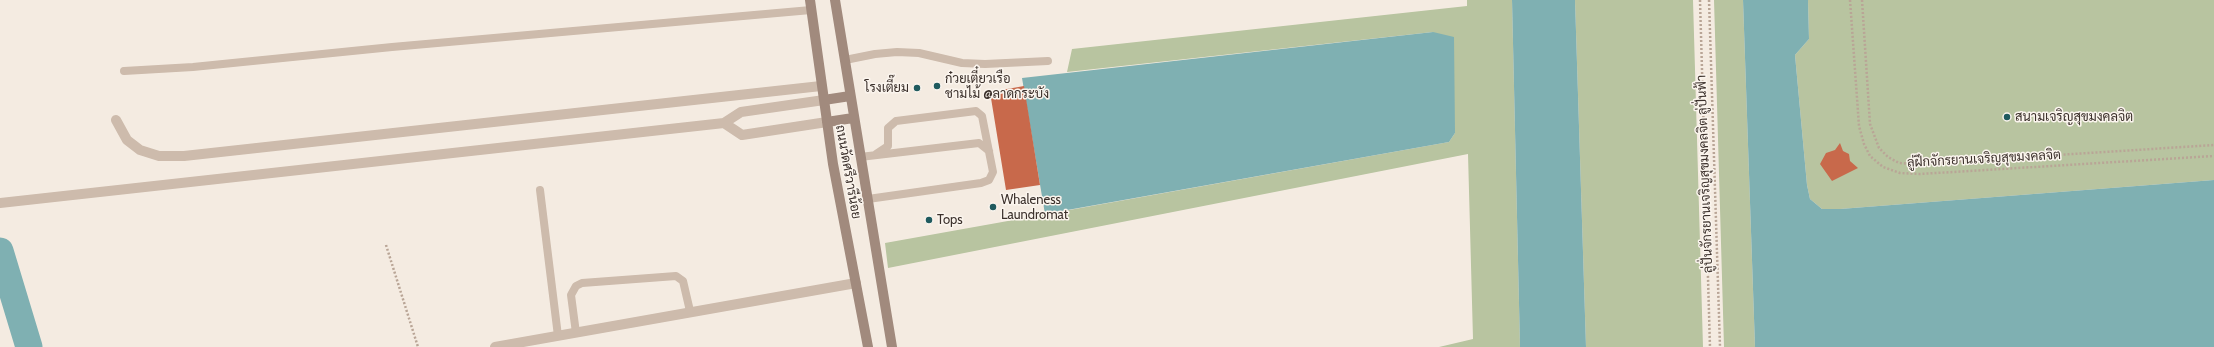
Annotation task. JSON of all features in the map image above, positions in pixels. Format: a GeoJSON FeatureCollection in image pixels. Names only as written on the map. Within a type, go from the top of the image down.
{"type":"FeatureCollection","features":[{"type":"Feature","properties":{"kind":"main road","name":"ถนนวัดศรีวารีน้อย"},"geometry":{"type":"LineString","coordinates":[[835,0],[853,118],[892,347]]}},
{"type":"Feature","properties":{"kind":"main road","name":"ถนนวัดศรีวารีน้อย"},"geometry":{"type":"LineString","coordinates":[[810,5],[827,122],[868,347]]}},
{"type":"Feature","properties":{"kind":"main road"},"geometry":{"type":"LineString","coordinates":[[824,100],[850,96]]}},
{"type":"Feature","properties":{"kind":"main road"},"geometry":{"type":"LineString","coordinates":[[827,122],[853,118]]}},
{"type":"Feature","properties":{"kind":"street"},"geometry":{"type":"LineString","coordinates":[[116,120],[126,140],[140,150],[159,156],[184,156],[821,86]]}},
{"type":"Feature","properties":{"kind":"street"},"geometry":{"type":"LineString","coordinates":[[0,203],[724,123],[740,112],[824,100]]}},
{"type":"Feature","properties":{"kind":"street"},"geometry":{"type":"LineString","coordinates":[[724,123],[742,135],[827,122]]}},
{"type":"Feature","properties":{"kind":"street"},"geometry":{"type":"LineString","coordinates":[[494,347],[690,311],[856,283]]}},
{"type":"Feature","properties":{"kind":"lane"},"geometry":{"type":"LineString","coordinates":[[124,71],[193,67],[810,5]]}},
{"type":"Feature","properties":{"kind":"lane"},"geometry":{"type":"LineString","coordinates":[[845,60],[876,54],[897,52],[919,53],[962,62],[985,64],[1048,61]]}},
{"type":"Feature","properties":{"kind":"lane"},"geometry":{"type":"LineString","coordinates":[[868,199],[981,183],[989,180],[993,172],[982,116],[976,111],[896,121],[888,128],[888,146],[876,154]]}},
{"type":"Feature","properties":{"kind":"lane"},"geometry":{"type":"LineString","coordinates":[[860,157],[979,143],[990,152]]}},
{"type":"Feature","properties":{"kind":"lane"},"geometry":{"type":"LineString","coordinates":[[540,190],[558,336]]}},
{"type":"Feature","properties":{"kind":"lane"},"geometry":{"type":"LineString","coordinates":[[576,333],[571,295],[576,286],[582,283],[676,276],[683,281],[690,311]]}},
{"type":"Feature","properties":{"kind":"path"},"geometry":{"type":"LineString","coordinates":[[1700,0],[1710,347]]}},
{"type":"Feature","properties":{"kind":"path","name":"ลู่ปั่นจักรยานเจริญสุขมงคลจิต ลู่ปั่นฟ้า"},"geometry":{"type":"LineString","coordinates":[[1710,0],[1720,347]]}},
{"type":"Feature","properties":{"kind":"path","name":"ลู่ฝึกจักรยานเจริญสุขมงคลจิต"},"geometry":{"type":"LineString","coordinates":[[1850,0],[1859,126],[1864,144],[1870,156],[1883,167],[1900,173],[1920,174],[2214,156]]}},
{"type":"Feature","properties":{"kind":"path"},"geometry":{"type":"LineString","coordinates":[[1862,0],[1870,124],[1879,148],[1888,158],[1899,163],[1917,164],[2214,145]]}},
{"type":"Feature","properties":{"kind":"path"},"geometry":{"type":"LineString","coordinates":[[386,245],[418,347]]}},
{"type":"Feature","properties":{"kind":"green space"},"geometry":{"type":"Polygon","coordinates":[[[1467,0],[1512,0],[1520,347],[1439,347],[1473,339],[1468,154],[888,268],[885,243],[1449,142],[1455,133],[1433,32],[1067,72],[1072,49],[1467,6],[1467,0]]]}},
{"type":"Feature","properties":{"kind":"green space"},"geometry":{"type":"Polygon","coordinates":[[[1575,0],[1693,0],[1703,347],[1586,347],[1575,0]]]}},
{"type":"Feature","properties":{"kind":"green space"},"geometry":{"type":"Polygon","coordinates":[[[1714,0],[1743,0],[1755,347],[1724,347],[1714,0]]]}},
{"type":"Feature","properties":{"kind":"green space","name":"สนามเจริญสุขมงคลจิต"},"geometry":{"type":"Polygon","coordinates":[[[1808,0],[2214,0],[2214,180],[1840,209],[1822,209],[1810,199],[1807,185],[1795,55],[1809,39],[1808,0]]]}},
{"type":"Feature","properties":{"kind":"water"},"geometry":{"type":"Polygon","coordinates":[[[1512,0],[1575,0],[1586,347],[1520,347],[1512,0]]]}},
{"type":"Feature","properties":{"kind":"water"},"geometry":{"type":"Polygon","coordinates":[[[1743,0],[1808,0],[1809,39],[1795,55],[1807,185],[1810,199],[1822,209],[1840,209],[2214,180],[2214,347],[1755,347],[1743,0]]]}},
{"type":"Feature","properties":{"kind":"water"},"geometry":{"type":"Polygon","coordinates":[[[1433,32],[1454,37],[1455,133],[1449,142],[1045,214],[1022,78],[1433,32]]]}},
{"type":"Feature","properties":{"kind":"building"},"geometry":{"type":"Polygon","coordinates":[[[1024,86],[1040,185],[1006,190],[990,92],[1024,86]]]}},
{"type":"Feature","properties":{"kind":"building"},"geometry":{"type":"Polygon","coordinates":[[[1840,143],[1843,151],[1849,154],[1850,161],[1858,168],[1832,181],[1820,164],[1826,153],[1835,150],[1840,143]]]}},
{"type":"Feature","properties":{"kind":"waterway"},"geometry":{"type":"LineString","coordinates":[[0,251],[29,347]]}},
{"type":"Feature","properties":{"kind":"place","name":"ก๋วยเตี๋ยวเรือ ชามไม้ @ลาดกระบัง"},"geometry":{"type":"Point","coordinates":[937,86]}},
{"type":"Feature","properties":{"kind":"place","name":"โรงเตี๊ยม"},"geometry":{"type":"Point","coordinates":[917,88]}},
{"type":"Feature","properties":{"kind":"place","name":"สนามเจริญสุขมงคลจิต"},"geometry":{"type":"Point","coordinates":[2007,117]}},
{"type":"Feature","properties":{"kind":"place","name":"Whaleness Laundromat"},"geometry":{"type":"Point","coordinates":[993,207]}},
{"type":"Feature","properties":{"kind":"place","name":"Tops"},"geometry":{"type":"Point","coordinates":[929,220]}}]}
